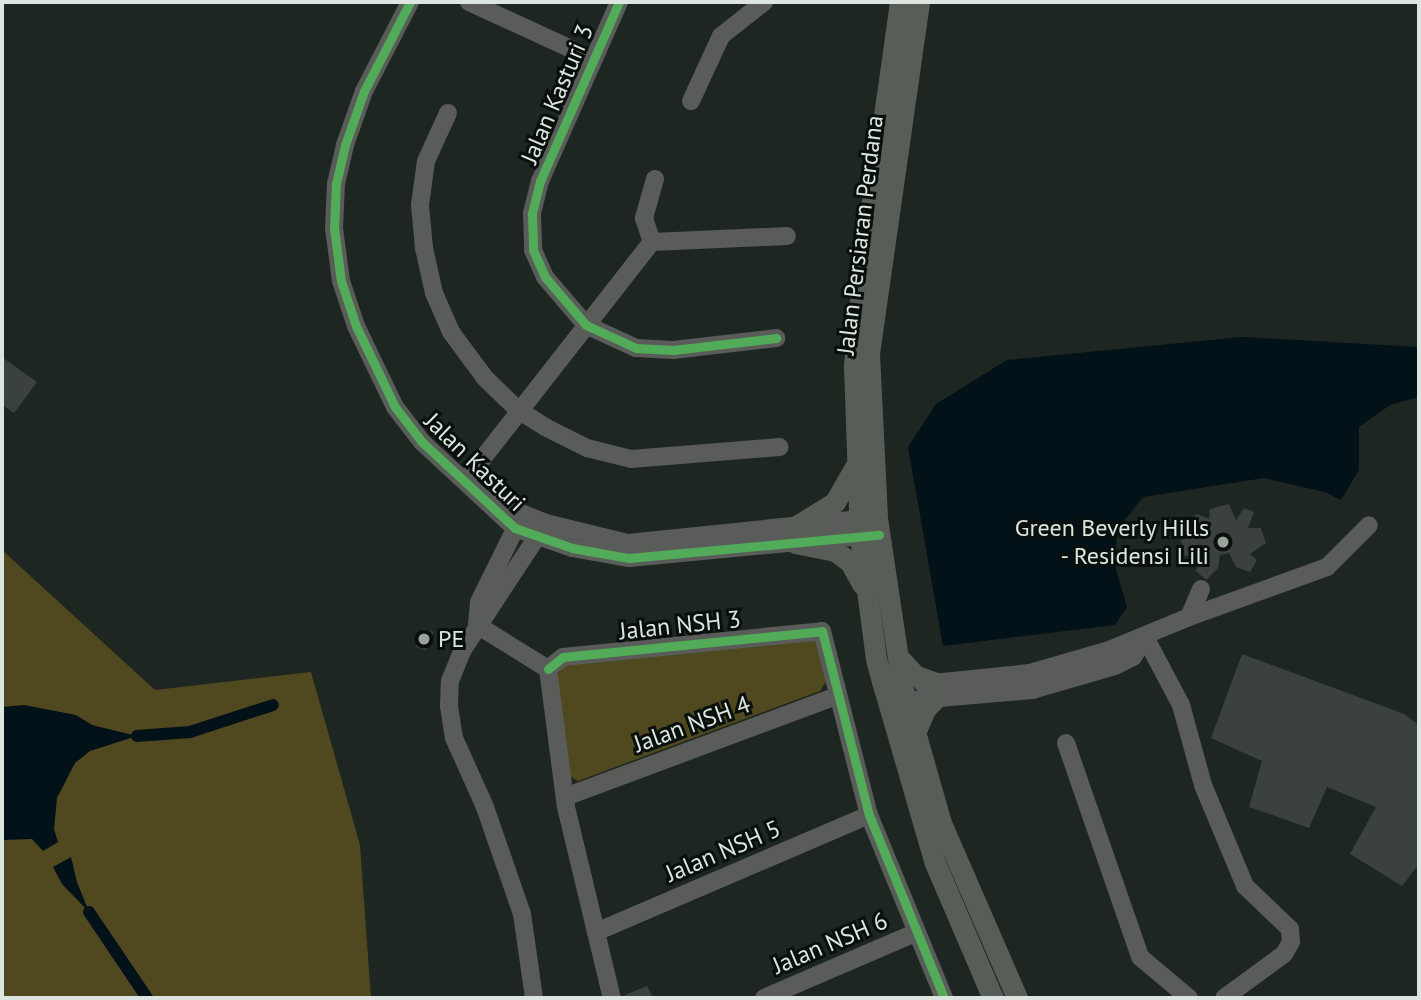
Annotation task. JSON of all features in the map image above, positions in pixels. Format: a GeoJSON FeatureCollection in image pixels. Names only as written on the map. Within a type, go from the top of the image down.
{"type":"FeatureCollection","features":[{"type":"Feature","properties":{"kind":"main road","name":"Jalan Persiaran Perdana"},"geometry":{"type":"LineString","coordinates":[[900,2],[864,257],[854,366],[858,462],[869,527],[898,657],[895,694],[915,733],[941,823],[1017,998]]}},
{"type":"Feature","properties":{"kind":"main road","name":"Jalan Persiaran Perdana"},"geometry":{"type":"LineString","coordinates":[[919,2],[869,353],[869,527],[866,590],[895,694],[935,863],[993,998]]}},
{"type":"Feature","properties":{"kind":"main road"},"geometry":{"type":"LineString","coordinates":[[858,462],[835,502],[795,535],[835,551],[850,562],[866,590]]}},
{"type":"Feature","properties":{"kind":"main road"},"geometry":{"type":"LineString","coordinates":[[898,657],[916,676],[936,690],[915,733]]}},
{"type":"Feature","properties":{"kind":"street","name":"Jalan Kasturi"},"geometry":{"type":"LineString","coordinates":[[410,2],[365,92],[345,145],[336,183],[334,228],[341,281],[356,326],[394,407],[422,442],[485,499],[519,521],[629,558],[869,527]]}},
{"type":"Feature","properties":{"kind":"street"},"geometry":{"type":"LineString","coordinates":[[469,2],[593,59]]}},
{"type":"Feature","properties":{"kind":"street","name":"Jalan Kasturi 3"},"geometry":{"type":"LineString","coordinates":[[619,2],[540,181],[532,214],[533,250],[545,277],[586,325],[636,348],[673,350],[776,338]]}},
{"type":"Feature","properties":{"kind":"street"},"geometry":{"type":"LineString","coordinates":[[691,101],[721,36],[764,2]]}},
{"type":"Feature","properties":{"kind":"street"},"geometry":{"type":"LineString","coordinates":[[448,113],[426,161],[420,205],[434,293],[451,332],[485,378],[518,410],[587,448],[631,459],[780,447]]}},
{"type":"Feature","properties":{"kind":"street"},"geometry":{"type":"LineString","coordinates":[[652,242],[644,218],[655,179]]}},
{"type":"Feature","properties":{"kind":"street"},"geometry":{"type":"LineString","coordinates":[[465,481],[652,242],[787,236]]}},
{"type":"Feature","properties":{"kind":"street"},"geometry":{"type":"LineString","coordinates":[[519,521],[480,602],[477,625],[450,681],[449,706],[454,738],[498,841],[522,914],[534,998]]}},
{"type":"Feature","properties":{"kind":"street"},"geometry":{"type":"LineString","coordinates":[[895,694],[936,690],[1032,690],[1115,666],[1133,657],[1145,637],[1189,617],[1265,593],[1327,567],[1369,525]]}},
{"type":"Feature","properties":{"kind":"street"},"geometry":{"type":"LineString","coordinates":[[477,625],[492,611],[543,531]]}},
{"type":"Feature","properties":{"kind":"street"},"geometry":{"type":"LineString","coordinates":[[1189,617],[1201,589]]}},
{"type":"Feature","properties":{"kind":"street"},"geometry":{"type":"LineString","coordinates":[[477,625],[548,668],[565,797],[612,998]]}},
{"type":"Feature","properties":{"kind":"street","name":"Jalan NSH 3"},"geometry":{"type":"LineString","coordinates":[[548,668],[563,657],[822,631],[827,636],[837,696]]}},
{"type":"Feature","properties":{"kind":"street"},"geometry":{"type":"LineString","coordinates":[[1145,637],[1181,705],[1203,785],[1245,886],[1290,929],[1291,942],[1284,954],[1224,998]]}},
{"type":"Feature","properties":{"kind":"street"},"geometry":{"type":"LineString","coordinates":[[837,696],[869,814],[915,933],[944,998]]}},
{"type":"Feature","properties":{"kind":"street","name":"Jalan NSH 4"},"geometry":{"type":"LineString","coordinates":[[565,797],[837,696]]}},
{"type":"Feature","properties":{"kind":"street"},"geometry":{"type":"LineString","coordinates":[[1066,743],[1140,957],[1189,998]]}},
{"type":"Feature","properties":{"kind":"street","name":"Jalan NSH 5"},"geometry":{"type":"LineString","coordinates":[[596,932],[869,814]]}},
{"type":"Feature","properties":{"kind":"street","name":"Jalan NSH 6"},"geometry":{"type":"LineString","coordinates":[[764,998],[915,933]]}},
{"type":"Feature","properties":{"kind":"shaded area"},"geometry":{"type":"Polygon","coordinates":[[[1242,337],[1419,347],[1419,397],[1390,405],[1359,427],[1359,470],[1341,500],[1325,492],[1264,478],[1143,497],[1117,530],[1115,566],[1127,607],[1115,625],[943,646],[908,447],[936,404],[1007,360],[1242,337]]]}},
{"type":"Feature","properties":{"kind":"shaded area"},"geometry":{"type":"Polygon","coordinates":[[[2,550],[155,690],[311,672],[360,845],[371,998],[2,998],[2,550]]]}},
{"type":"Feature","properties":{"kind":"shaded area"},"geometry":{"type":"Polygon","coordinates":[[[810,635],[823,646],[829,677],[820,691],[578,781],[566,774],[557,675],[566,662],[810,635]]]}},
{"type":"Feature","properties":{"kind":"shaded area"},"geometry":{"type":"Polygon","coordinates":[[[24,705],[76,715],[92,725],[137,736],[90,751],[75,763],[57,798],[54,829],[58,842],[43,851],[32,839],[2,840],[2,707],[24,705]]]}},
{"type":"Feature","properties":{"kind":"shaded area"},"geometry":{"type":"Polygon","coordinates":[[[71,857],[89,912],[62,884],[53,867],[71,857]]]}},
{"type":"Feature","properties":{"kind":"building"},"geometry":{"type":"Polygon","coordinates":[[[2,357],[37,382],[14,413],[2,405],[2,357]]]}},
{"type":"Feature","properties":{"kind":"building","name":"Green Beverly Hills - Residensi Lili"},"geometry":{"type":"Polygon","coordinates":[[[1229,504],[1236,520],[1244,508],[1254,512],[1248,528],[1261,528],[1266,543],[1250,554],[1257,560],[1250,572],[1236,567],[1229,553],[1220,555],[1218,568],[1206,580],[1196,571],[1202,555],[1185,556],[1181,540],[1199,534],[1188,524],[1197,514],[1209,519],[1210,509],[1229,504]]]}},
{"type":"Feature","properties":{"kind":"building","name":"PE"},"geometry":{"type":"Polygon","coordinates":[[[423,628],[433,632],[426,651],[416,647],[423,628]]]}},
{"type":"Feature","properties":{"kind":"building"},"geometry":{"type":"Polygon","coordinates":[[[1242,654],[1404,714],[1419,725],[1419,864],[1402,886],[1350,854],[1376,807],[1327,787],[1309,828],[1249,807],[1262,761],[1211,738],[1242,654]]]}},
{"type":"Feature","properties":{"kind":"building"},"geometry":{"type":"Polygon","coordinates":[[[647,986],[653,998],[625,998],[625,995],[647,986]]]}},
{"type":"Feature","properties":{"kind":"waterway"},"geometry":{"type":"LineString","coordinates":[[137,736],[190,732],[273,705]]}},
{"type":"Feature","properties":{"kind":"waterway"},"geometry":{"type":"LineString","coordinates":[[89,912],[147,998]]}},
{"type":"Feature","properties":{"kind":"cycle path"},"geometry":{"type":"LineString","coordinates":[[410,2],[364,91],[345,145],[336,183],[334,228],[341,281],[356,326],[395,407],[422,442],[515,528],[572,548],[629,558],[879,535]]}},
{"type":"Feature","properties":{"kind":"cycle path"},"geometry":{"type":"LineString","coordinates":[[619,2],[540,181],[532,214],[533,250],[545,277],[586,325],[636,348],[673,350],[776,338]]}},
{"type":"Feature","properties":{"kind":"cycle path"},"geometry":{"type":"LineString","coordinates":[[548,669],[563,657],[822,631],[869,815],[944,998]]}},
{"type":"Feature","properties":{"kind":"place","name":"Green Beverly Hills - Residensi Lili"},"geometry":{"type":"Point","coordinates":[1223,542]}},
{"type":"Feature","properties":{"kind":"place","name":"PE"},"geometry":{"type":"Point","coordinates":[424,639]}}]}
